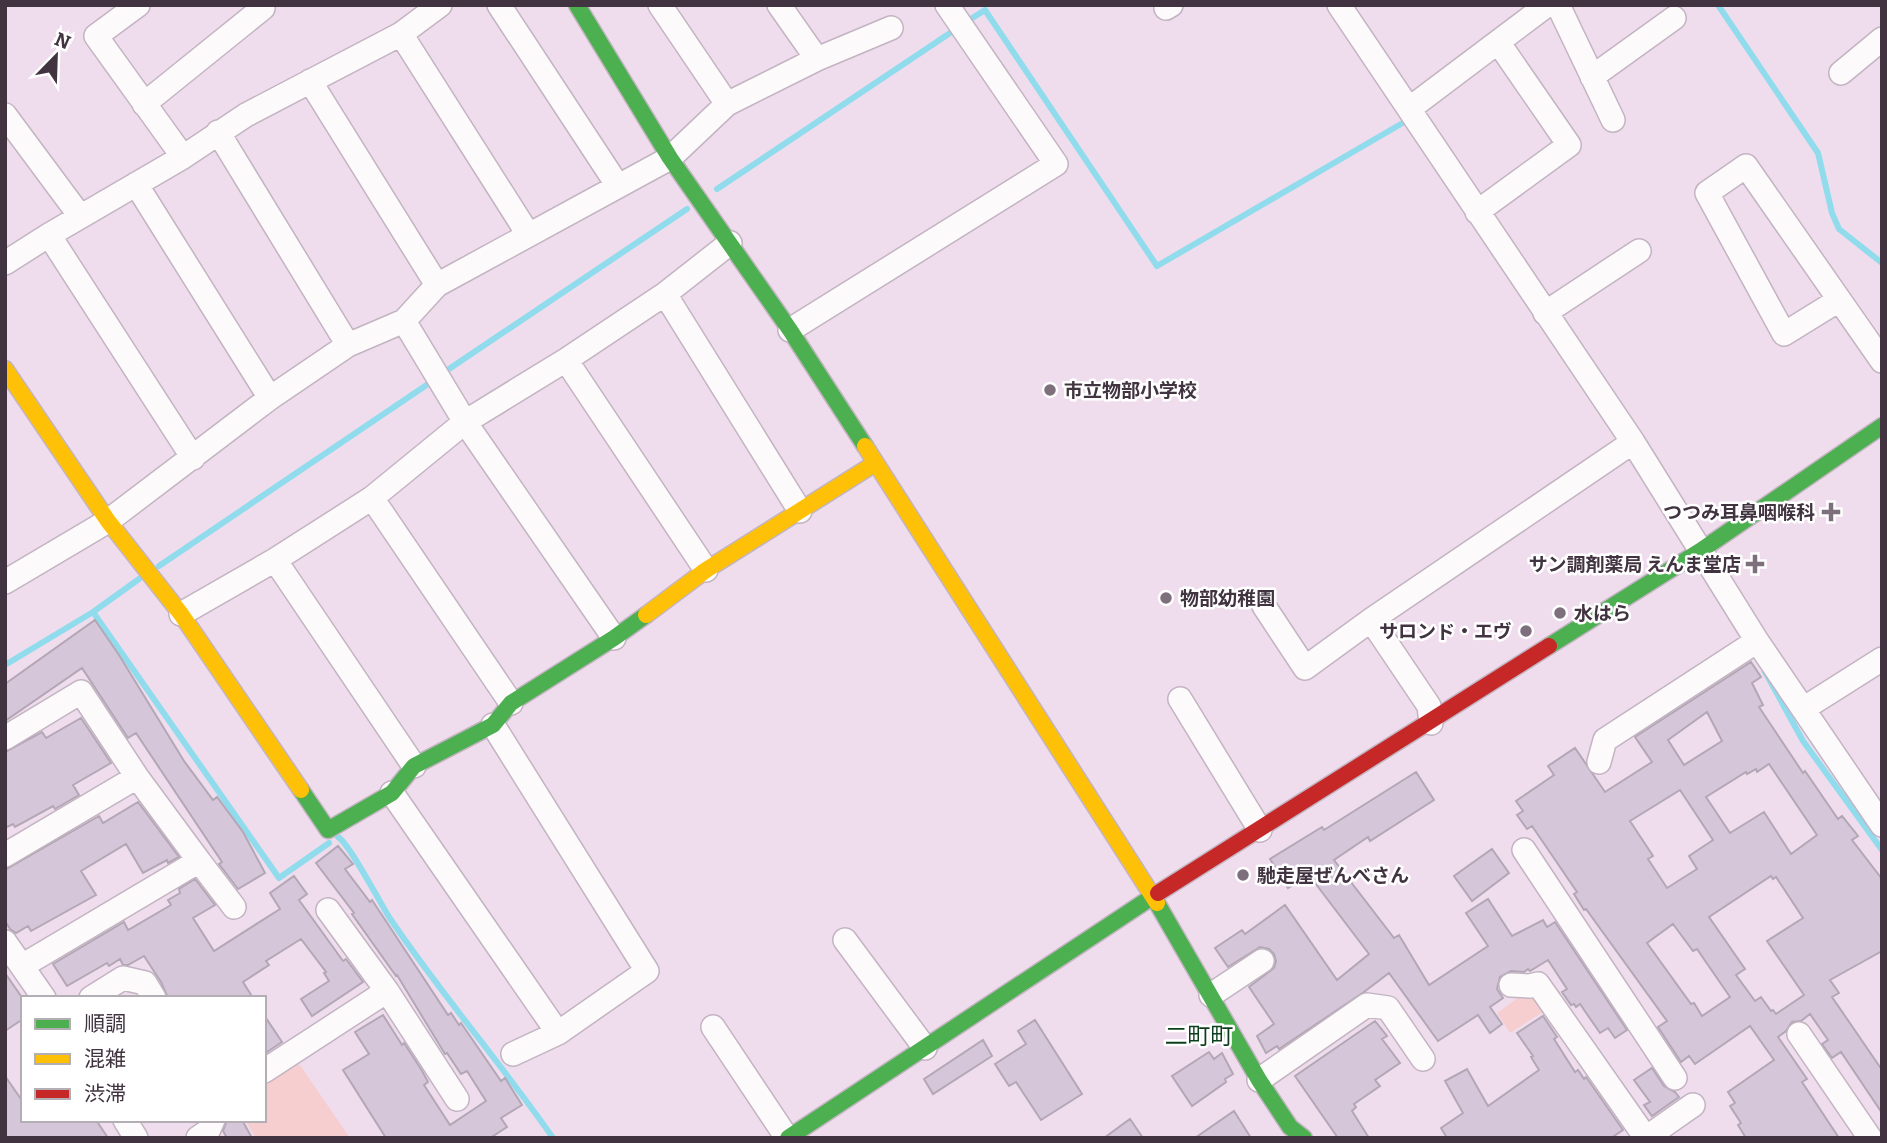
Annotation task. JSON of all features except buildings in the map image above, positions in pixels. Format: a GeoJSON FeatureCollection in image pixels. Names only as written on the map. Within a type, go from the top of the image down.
{"type":"FeatureCollection","features":[{"type":"Feature","properties":{"kind":"street"},"geometry":{"type":"LineString","coordinates":[[138,5],[96,36],[183,157]]}},
{"type":"Feature","properties":{"kind":"street"},"geometry":{"type":"LineString","coordinates":[[144,104],[263,8],[261,5]]}},
{"type":"Feature","properties":{"kind":"street"},"geometry":{"type":"LineString","coordinates":[[5,264],[49,234],[183,157],[218,132],[401,34],[440,5]]}},
{"type":"Feature","properties":{"kind":"street"},"geometry":{"type":"LineString","coordinates":[[499,5],[618,186]]}},
{"type":"Feature","properties":{"kind":"street"},"geometry":{"type":"LineString","coordinates":[[577,5],[670,158],[790,330],[1173,927],[1290,1134]]}},
{"type":"Feature","properties":{"kind":"street"},"geometry":{"type":"LineString","coordinates":[[660,5],[727,104]]}},
{"type":"Feature","properties":{"kind":"street"},"geometry":{"type":"LineString","coordinates":[[779,5],[817,59]]}},
{"type":"Feature","properties":{"kind":"street"},"geometry":{"type":"LineString","coordinates":[[790,330],[1056,164],[947,5]]}},
{"type":"Feature","properties":{"kind":"street"},"geometry":{"type":"LineString","coordinates":[[1339,5],[1545,313],[1627,446],[1882,825]]}},
{"type":"Feature","properties":{"kind":"street"},"geometry":{"type":"LineString","coordinates":[[1409,109],[1547,5]]}},
{"type":"Feature","properties":{"kind":"street"},"geometry":{"type":"LineString","coordinates":[[1558,5],[1613,120]]}},
{"type":"Feature","properties":{"kind":"street"},"geometry":{"type":"LineString","coordinates":[[1592,77],[1674,18]]}},
{"type":"Feature","properties":{"kind":"street"},"geometry":{"type":"LineString","coordinates":[[6,579],[108,521],[270,398],[348,345],[404,321],[437,285],[670,158],[727,104],[817,59],[891,28]]}},
{"type":"Feature","properties":{"kind":"street"},"geometry":{"type":"LineString","coordinates":[[401,34],[528,234]]}},
{"type":"Feature","properties":{"kind":"street"},"geometry":{"type":"LineString","coordinates":[[1841,73],[1882,39]]}},
{"type":"Feature","properties":{"kind":"street"},"geometry":{"type":"LineString","coordinates":[[1477,212],[1569,145],[1498,42]]}},
{"type":"Feature","properties":{"kind":"street"},"geometry":{"type":"LineString","coordinates":[[310,81],[437,285]]}},
{"type":"Feature","properties":{"kind":"street"},"geometry":{"type":"LineString","coordinates":[[5,115],[80,216]]}},
{"type":"Feature","properties":{"kind":"street"},"geometry":{"type":"LineString","coordinates":[[218,132],[348,345]]}},
{"type":"Feature","properties":{"kind":"street"},"geometry":{"type":"LineString","coordinates":[[1839,300],[1784,334],[1707,192],[1746,166],[1882,361]]}},
{"type":"Feature","properties":{"kind":"street"},"geometry":{"type":"LineString","coordinates":[[136,184],[270,398]]}},
{"type":"Feature","properties":{"kind":"street"},"geometry":{"type":"LineString","coordinates":[[49,234],[193,458]]}},
{"type":"Feature","properties":{"kind":"street"},"geometry":{"type":"LineString","coordinates":[[181,614],[275,560],[372,498],[465,422],[566,360],[665,294],[730,243]]}},
{"type":"Feature","properties":{"kind":"street"},"geometry":{"type":"LineString","coordinates":[[1545,313],[1639,251]]}},
{"type":"Feature","properties":{"kind":"street"},"geometry":{"type":"LineString","coordinates":[[665,294],[800,511]]}},
{"type":"Feature","properties":{"kind":"street"},"geometry":{"type":"LineString","coordinates":[[404,321],[465,422],[614,638]]}},
{"type":"Feature","properties":{"kind":"street"},"geometry":{"type":"LineString","coordinates":[[566,360],[706,570]]}},
{"type":"Feature","properties":{"kind":"street"},"geometry":{"type":"LineString","coordinates":[[5,369],[108,521],[181,614],[328,830],[393,793],[414,766],[493,725],[511,703],[614,638],[706,570],[874,464]]}},
{"type":"Feature","properties":{"kind":"street"},"geometry":{"type":"LineString","coordinates":[[713,1027],[788,1138],[1152,897],[1700,551],[1882,426]]}},
{"type":"Feature","properties":{"kind":"street"},"geometry":{"type":"LineString","coordinates":[[1264,606],[1305,668],[1627,446]]}},
{"type":"Feature","properties":{"kind":"street"},"geometry":{"type":"LineString","coordinates":[[372,498],[511,703]]}},
{"type":"Feature","properties":{"kind":"street"},"geometry":{"type":"LineString","coordinates":[[275,560],[414,766]]}},
{"type":"Feature","properties":{"kind":"street"},"geometry":{"type":"LineString","coordinates":[[1371,620],[1429,706],[1431,723]]}},
{"type":"Feature","properties":{"kind":"street"},"geometry":{"type":"LineString","coordinates":[[1600,762],[1605,740],[1757,641]]}},
{"type":"Feature","properties":{"kind":"street"},"geometry":{"type":"LineString","coordinates":[[1803,709],[1882,659]]}},
{"type":"Feature","properties":{"kind":"street"},"geometry":{"type":"LineString","coordinates":[[5,738],[81,692],[137,777],[234,907]]}},
{"type":"Feature","properties":{"kind":"street"},"geometry":{"type":"LineString","coordinates":[[1180,699],[1260,830]]}},
{"type":"Feature","properties":{"kind":"street"},"geometry":{"type":"LineString","coordinates":[[493,725],[647,971],[558,1033],[513,1054]]}},
{"type":"Feature","properties":{"kind":"street"},"geometry":{"type":"LineString","coordinates":[[5,855],[137,777]]}},
{"type":"Feature","properties":{"kind":"street"},"geometry":{"type":"LineString","coordinates":[[393,793],[558,1033]]}},
{"type":"Feature","properties":{"kind":"street"},"geometry":{"type":"LineString","coordinates":[[1524,850],[1675,1078]]}},
{"type":"Feature","properties":{"kind":"street"},"geometry":{"type":"LineString","coordinates":[[22,966],[199,861]]}},
{"type":"Feature","properties":{"kind":"street"},"geometry":{"type":"LineString","coordinates":[[328,910],[387,990],[457,1098]]}},
{"type":"Feature","properties":{"kind":"street"},"geometry":{"type":"LineString","coordinates":[[845,940],[925,1048]]}},
{"type":"Feature","properties":{"kind":"street"},"geometry":{"type":"LineString","coordinates":[[5,942],[43,996]]}},
{"type":"Feature","properties":{"kind":"street"},"geometry":{"type":"LineString","coordinates":[[1211,995],[1262,961]]}},
{"type":"Feature","properties":{"kind":"street"},"geometry":{"type":"LineString","coordinates":[[94,996],[123,978],[145,983],[153,996]]}},
{"type":"Feature","properties":{"kind":"street"},"geometry":{"type":"LineString","coordinates":[[1511,985],[1538,984],[1646,1138],[1693,1105]]}},
{"type":"Feature","properties":{"kind":"street"},"geometry":{"type":"LineString","coordinates":[[266,1070],[387,990]]}},
{"type":"Feature","properties":{"kind":"street"},"geometry":{"type":"LineString","coordinates":[[1259,1080],[1367,1005],[1388,1008],[1423,1059]]}},
{"type":"Feature","properties":{"kind":"street"},"geometry":{"type":"LineString","coordinates":[[1799,1034],[1870,1138]]}},
{"type":"Feature","properties":{"kind":"street"},"geometry":{"type":"LineString","coordinates":[[126,1122],[136,1138]]}},
{"type":"Feature","properties":{"kind":"street"},"geometry":{"type":"LineString","coordinates":[[198,1138],[208,1131],[212,1122]]}},
{"type":"Feature","properties":{"kind":"shaded area"},"geometry":{"type":"Polygon","coordinates":[[[1523,994],[1536,997],[1546,1010],[1510,1033],[1497,1013],[1523,994]]]}},
{"type":"Feature","properties":{"kind":"shaded area"},"geometry":{"type":"Polygon","coordinates":[[[295,1064],[300,1065],[350,1138],[256,1138],[246,1122],[266,1122],[266,1082],[295,1064]]]}},
{"type":"Feature","properties":{"kind":"waterway"},"geometry":{"type":"LineString","coordinates":[[1718,5],[1818,153],[1832,213],[1839,229],[1882,263]]}},
{"type":"Feature","properties":{"kind":"waterway"},"geometry":{"type":"LineString","coordinates":[[966,22],[985,10],[1157,266],[1406,121],[1408,125]]}},
{"type":"Feature","properties":{"kind":"waterway"},"geometry":{"type":"LineString","coordinates":[[717,189],[956,29]]}},
{"type":"Feature","properties":{"kind":"waterway"},"geometry":{"type":"LineString","coordinates":[[446,371],[687,209]]}},
{"type":"Feature","properties":{"kind":"waterway"},"geometry":{"type":"LineString","coordinates":[[159,566],[431,382]]}},
{"type":"Feature","properties":{"kind":"waterway"},"geometry":{"type":"LineString","coordinates":[[5,665],[93,612],[139,579]]}},
{"type":"Feature","properties":{"kind":"waterway"},"geometry":{"type":"LineString","coordinates":[[93,612],[279,878],[329,843]]}},
{"type":"Feature","properties":{"kind":"waterway"},"geometry":{"type":"LineString","coordinates":[[1764,670],[1803,741],[1882,850]]}},
{"type":"Feature","properties":{"kind":"waterway"},"geometry":{"type":"LineString","coordinates":[[338,837],[364,873],[389,917],[553,1138]]}},
{"type":"Feature","properties":{"kind":"traffic: fast"},"geometry":{"type":"LineString","coordinates":[[577,5],[670,158],[790,330],[865,446]]}},
{"type":"Feature","properties":{"kind":"traffic: fast"},"geometry":{"type":"LineString","coordinates":[[1549,646],[1700,551],[1882,426]]}},
{"type":"Feature","properties":{"kind":"traffic: fast"},"geometry":{"type":"LineString","coordinates":[[301,790],[328,830],[392,793],[414,766],[493,725],[511,703],[646,615]]}},
{"type":"Feature","properties":{"kind":"traffic: fast"},"geometry":{"type":"LineString","coordinates":[[788,1138],[1158,893]]}},
{"type":"Feature","properties":{"kind":"traffic: fast"},"geometry":{"type":"LineString","coordinates":[[1157,903],[1259,1080],[1290,1127],[1304,1138]]}},
{"type":"Feature","properties":{"kind":"traffic: slow"},"geometry":{"type":"LineString","coordinates":[[5,369],[108,521],[181,614],[301,790]]}},
{"type":"Feature","properties":{"kind":"traffic: slow"},"geometry":{"type":"LineString","coordinates":[[865,446],[1157,903]]}},
{"type":"Feature","properties":{"kind":"traffic: slow"},"geometry":{"type":"LineString","coordinates":[[646,615],[706,570],[874,464]]}},
{"type":"Feature","properties":{"kind":"traffic: jam"},"geometry":{"type":"LineString","coordinates":[[1158,893],[1549,646]]}},
{"type":"Feature","properties":{"kind":"place","name":"市立物部小学校"},"geometry":{"type":"Point","coordinates":[1050,390]}},
{"type":"Feature","properties":{"kind":"place","name":"つつみ耳鼻咽喉科"},"geometry":{"type":"Point","coordinates":[1831,512]}},
{"type":"Feature","properties":{"kind":"place","name":"サン調剤薬局 えんま堂店"},"geometry":{"type":"Point","coordinates":[1755,564]}},
{"type":"Feature","properties":{"kind":"place","name":"物部幼稚園"},"geometry":{"type":"Point","coordinates":[1166,598]}},
{"type":"Feature","properties":{"kind":"place","name":"水はら"},"geometry":{"type":"Point","coordinates":[1560,613]}},
{"type":"Feature","properties":{"kind":"place","name":"サロンド・エヴ"},"geometry":{"type":"Point","coordinates":[1526,631]}},
{"type":"Feature","properties":{"kind":"place","name":"馳走屋ぜんべさん"},"geometry":{"type":"Point","coordinates":[1243,875]}},
{"type":"Feature","properties":{"kind":"district","name":"二町町"},"geometry":{"type":"Point","coordinates":[1199,1036]}}]}
